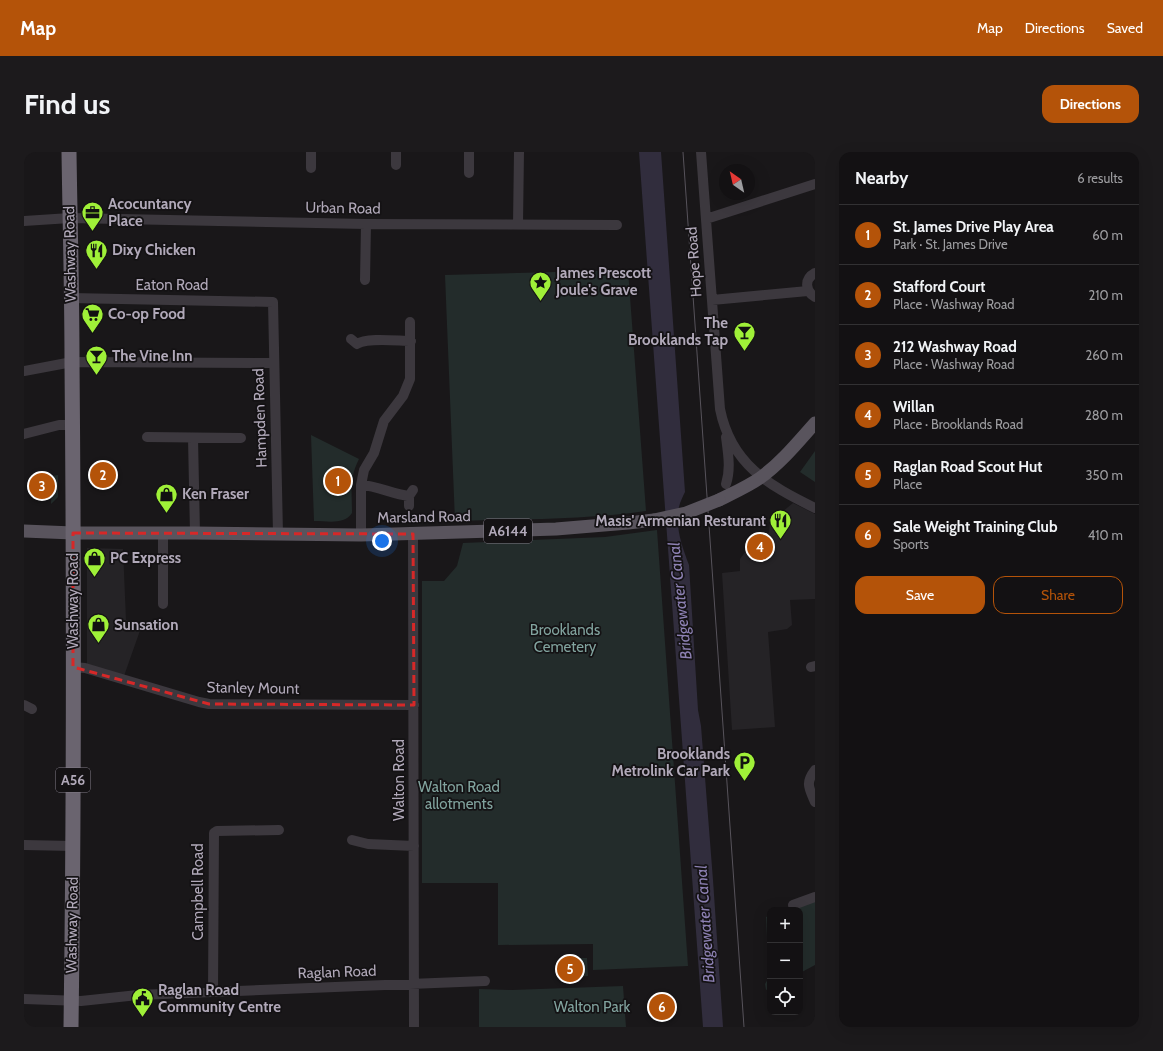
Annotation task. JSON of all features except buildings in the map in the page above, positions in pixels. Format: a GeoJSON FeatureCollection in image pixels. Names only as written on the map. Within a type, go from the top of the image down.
{"type":"FeatureCollection","features":[{"type":"Feature","properties":{"kind":"highway","name":"Washway Road"},"geometry":{"type":"LineString","coordinates":[[69,152],[73,533],[73,846],[71,1027]]}},
{"type":"Feature","properties":{"kind":"main road","name":"Marsland Road"},"geometry":{"type":"LineString","coordinates":[[73,533],[413,534],[556,529],[654,520],[686,513],[742,489],[761,477],[788,453],[815,423]]}},
{"type":"Feature","properties":{"kind":"main road"},"geometry":{"type":"LineString","coordinates":[[719,500],[726,484]]}},
{"type":"Feature","properties":{"kind":"main road","name":"A6144"},"geometry":{"type":"LineString","coordinates":[[24,531],[73,533]]}},
{"type":"Feature","properties":{"kind":"street"},"geometry":{"type":"LineString","coordinates":[[311,152],[311,168]]}},
{"type":"Feature","properties":{"kind":"street"},"geometry":{"type":"LineString","coordinates":[[396,152],[396,165]]}},
{"type":"Feature","properties":{"kind":"street"},"geometry":{"type":"LineString","coordinates":[[469,152],[469,173]]}},
{"type":"Feature","properties":{"kind":"street"},"geometry":{"type":"LineString","coordinates":[[518,152],[518,224]]}},
{"type":"Feature","properties":{"kind":"street","name":"Hope Road"},"geometry":{"type":"LineString","coordinates":[[701,152],[720,409],[725,429],[730,441],[748,466],[761,477],[796,499],[815,508]]}},
{"type":"Feature","properties":{"kind":"street"},"geometry":{"type":"LineString","coordinates":[[706,219],[815,184]]}},
{"type":"Feature","properties":{"kind":"street","name":"Urban Road"},"geometry":{"type":"LineString","coordinates":[[24,221],[70,218],[366,224],[616,225]]}},
{"type":"Feature","properties":{"kind":"street"},"geometry":{"type":"LineString","coordinates":[[365,280],[361,266],[366,224]]}},
{"type":"Feature","properties":{"kind":"street"},"geometry":{"type":"LineString","coordinates":[[712,300],[812,294],[807,282],[815,273]]}},
{"type":"Feature","properties":{"kind":"street","name":"Eaton Road"},"geometry":{"type":"LineString","coordinates":[[71,298],[273,302]]}},
{"type":"Feature","properties":{"kind":"street","name":"Hampden Road"},"geometry":{"type":"LineString","coordinates":[[273,302],[273,363],[278,534]]}},
{"type":"Feature","properties":{"kind":"street"},"geometry":{"type":"LineString","coordinates":[[361,535],[361,485],[364,470],[374,453],[384,421],[401,400],[407,387],[410,370],[410,322]]}},
{"type":"Feature","properties":{"kind":"street"},"geometry":{"type":"LineString","coordinates":[[356,345],[362,341],[371,340],[411,341]]}},
{"type":"Feature","properties":{"kind":"street"},"geometry":{"type":"LineString","coordinates":[[24,371],[72,362],[273,363]]}},
{"type":"Feature","properties":{"kind":"street"},"geometry":{"type":"LineString","coordinates":[[24,434],[59,425],[72,425]]}},
{"type":"Feature","properties":{"kind":"street"},"geometry":{"type":"LineString","coordinates":[[725,429],[729,466],[726,484]]}},
{"type":"Feature","properties":{"kind":"street"},"geometry":{"type":"LineString","coordinates":[[147,437],[241,438]]}},
{"type":"Feature","properties":{"kind":"street"},"geometry":{"type":"LineString","coordinates":[[193,438],[195,533]]}},
{"type":"Feature","properties":{"kind":"street"},"geometry":{"type":"LineString","coordinates":[[361,485],[372,486],[410,497]]}},
{"type":"Feature","properties":{"kind":"street"},"geometry":{"type":"LineString","coordinates":[[163,533],[163,604]]}},
{"type":"Feature","properties":{"kind":"street","name":"Walton Road"},"geometry":{"type":"LineString","coordinates":[[413,534],[414,1027]]}},
{"type":"Feature","properties":{"kind":"street","name":"Stanley Mount"},"geometry":{"type":"LineString","coordinates":[[73,667],[85,668],[210,704],[414,705]]}},
{"type":"Feature","properties":{"kind":"street"},"geometry":{"type":"LineString","coordinates":[[815,770],[808,783],[815,802]]}},
{"type":"Feature","properties":{"kind":"street","name":"Campbell Road"},"geometry":{"type":"LineString","coordinates":[[213,992],[214,833],[217,831],[279,830]]}},
{"type":"Feature","properties":{"kind":"street"},"geometry":{"type":"LineString","coordinates":[[352,840],[372,844],[414,846]]}},
{"type":"Feature","properties":{"kind":"street"},"geometry":{"type":"LineString","coordinates":[[24,845],[73,846]]}},
{"type":"Feature","properties":{"kind":"street"},"geometry":{"type":"LineString","coordinates":[[792,905],[815,897]]}},
{"type":"Feature","properties":{"kind":"street","name":"Raglan Road"},"geometry":{"type":"LineString","coordinates":[[24,999],[81,1001],[132,996],[485,981]]}},
{"type":"Feature","properties":{"kind":"highlighted area"},"geometry":{"type":"Polygon","coordinates":[[[73,533],[413,534],[414,705],[209,704],[73,667],[73,533]]]}},
{"type":"Feature","properties":{"kind":"shaded area"},"geometry":{"type":"Polygon","coordinates":[[[793,503],[815,514],[815,599],[790,600],[792,625],[787,629],[768,632],[775,727],[732,730],[722,573],[740,571],[740,559],[759,533],[769,533],[770,522],[793,503]]]}},
{"type":"Feature","properties":{"kind":"shaded area"},"geometry":{"type":"Polygon","coordinates":[[[87,548],[123,549],[126,620],[143,622],[124,676],[87,669],[87,548]]]}},
{"type":"Feature","properties":{"kind":"green space"},"geometry":{"type":"Polygon","coordinates":[[[628,270],[646,511],[574,518],[455,521],[445,275],[628,270]]]}},
{"type":"Feature","properties":{"kind":"green space"},"geometry":{"type":"Polygon","coordinates":[[[311,435],[359,459],[352,479],[352,513],[349,517],[340,521],[314,521],[311,435]]]}},
{"type":"Feature","properties":{"kind":"green space"},"geometry":{"type":"Polygon","coordinates":[[[815,451],[815,482],[800,472],[815,451]]]}},
{"type":"Feature","properties":{"kind":"green space"},"geometry":{"type":"Polygon","coordinates":[[[58,475],[58,497],[51,504],[52,476],[58,475]]]}},
{"type":"Feature","properties":{"kind":"green space","name":"Brooklands Cemetery"},"geometry":{"type":"Polygon","coordinates":[[[657,530],[688,966],[593,970],[593,944],[498,945],[498,883],[422,883],[422,581],[444,581],[457,566],[463,543],[605,537],[657,530]]]}},
{"type":"Feature","properties":{"kind":"green space"},"geometry":{"type":"Polygon","coordinates":[[[815,899],[815,965],[803,971],[803,907],[790,907],[815,899]]]}},
{"type":"Feature","properties":{"kind":"green space"},"geometry":{"type":"Polygon","coordinates":[[[767,916],[767,937],[766,917],[767,916]]]}},
{"type":"Feature","properties":{"kind":"green space"},"geometry":{"type":"Polygon","coordinates":[[[576,958],[587,958],[588,976],[577,977],[576,958]]]}},
{"type":"Feature","properties":{"kind":"green space"},"geometry":{"type":"Polygon","coordinates":[[[767,980],[766,990],[765,984],[767,980]]]}},
{"type":"Feature","properties":{"kind":"green space","name":"Walton Park"},"geometry":{"type":"Polygon","coordinates":[[[623,986],[626,1027],[479,1027],[479,989],[512,990],[623,986]]]}},
{"type":"Feature","properties":{"kind":"water","name":"Bridgewater Canal"},"geometry":{"type":"Polygon","coordinates":[[[639,152],[661,152],[685,492],[679,507],[678,522],[682,544],[689,565],[698,710],[701,726],[723,1027],[703,1027],[639,152]]]}},
{"type":"Feature","properties":{"kind":"tram line"},"geometry":{"type":"LineString","coordinates":[[683,152],[744,1027]]}},
{"type":"Feature","properties":{"kind":"place","name":"Acocuntancy Place"},"geometry":{"type":"Point","coordinates":[92,232]}},
{"type":"Feature","properties":{"kind":"place","name":"Dixy Chicken"},"geometry":{"type":"Point","coordinates":[97,270]}},
{"type":"Feature","properties":{"kind":"place","name":"James Prescott Joule's Grave"},"geometry":{"type":"Point","coordinates":[541,302]}},
{"type":"Feature","properties":{"kind":"place","name":"Co-op Food"},"geometry":{"type":"Point","coordinates":[93,334]}},
{"type":"Feature","properties":{"kind":"place","name":"The Brooklands Tap"},"geometry":{"type":"Point","coordinates":[744,352]}},
{"type":"Feature","properties":{"kind":"place","name":"The Vine Inn"},"geometry":{"type":"Point","coordinates":[96,376]}},
{"type":"Feature","properties":{"kind":"place","name":"Stafford Court"},"geometry":{"type":"Point","coordinates":[103,475]}},
{"type":"Feature","properties":{"kind":"place","name":"St. James Drive Play Area"},"geometry":{"type":"Point","coordinates":[338,481]}},
{"type":"Feature","properties":{"kind":"place","name":"212 Washway Road"},"geometry":{"type":"Point","coordinates":[42,486]}},
{"type":"Feature","properties":{"kind":"place","name":"Ken Fraser"},"geometry":{"type":"Point","coordinates":[166,514]}},
{"type":"Feature","properties":{"kind":"place","name":"Masis' Armenian Resturant"},"geometry":{"type":"Point","coordinates":[781,540]}},
{"type":"Feature","properties":{"kind":"place","name":"Willan"},"geometry":{"type":"Point","coordinates":[760,547]}},
{"type":"Feature","properties":{"kind":"place","name":"PC Express"},"geometry":{"type":"Point","coordinates":[95,578]}},
{"type":"Feature","properties":{"kind":"place","name":"Sunsation"},"geometry":{"type":"Point","coordinates":[99,644]}},
{"type":"Feature","properties":{"kind":"place","name":"Brooklands Metrolink Car Park"},"geometry":{"type":"Point","coordinates":[745,782]}},
{"type":"Feature","properties":{"kind":"place","name":"Raglan Road Scout Hut"},"geometry":{"type":"Point","coordinates":[570,969]}},
{"type":"Feature","properties":{"kind":"place","name":"Sale Weight Training Club"},"geometry":{"type":"Point","coordinates":[662,1007]}},
{"type":"Feature","properties":{"kind":"place","name":"Raglan Road Community Centre"},"geometry":{"type":"Point","coordinates":[143,1018]}},
{"type":"Feature","properties":{"kind":"park label","name":"Walton Road allotments"},"geometry":{"type":"Point","coordinates":[459,796]}}]}
